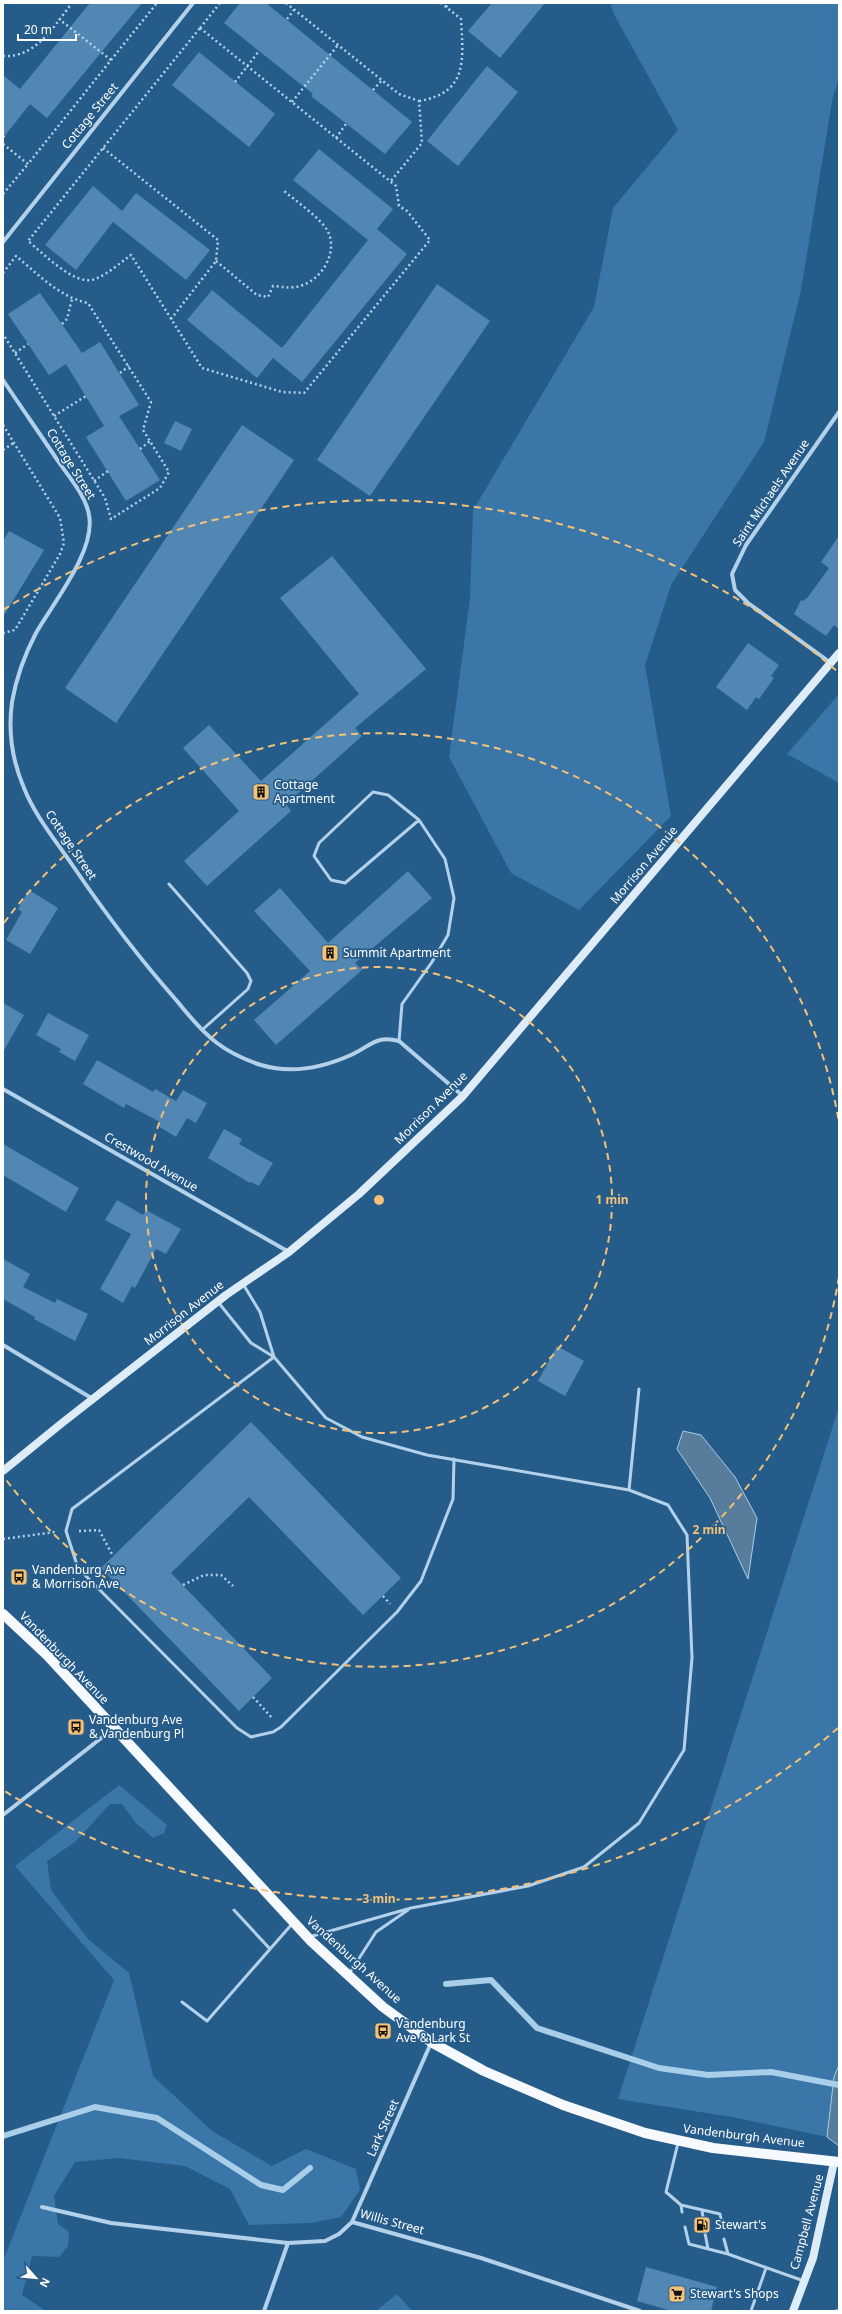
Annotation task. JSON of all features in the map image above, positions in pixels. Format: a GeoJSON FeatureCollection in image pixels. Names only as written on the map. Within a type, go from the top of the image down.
{"type":"FeatureCollection","features":[{"type":"Feature","properties":{"kind":"main road","name":"Vandenburgh Avenue"},"geometry":{"type":"LineString","coordinates":[[3,1614],[47,1655],[307,1937],[383,2007],[432,2042],[484,2071],[563,2105],[645,2134],[713,2148],[798,2156],[837,2162]]}},
{"type":"Feature","properties":{"kind":"street","name":"Cottage Street"},"geometry":{"type":"LineString","coordinates":[[3,242],[192,3]]}},
{"type":"Feature","properties":{"kind":"street","name":"Cottage Street"},"geometry":{"type":"LineString","coordinates":[[3,380],[79,492],[89,514],[90,528],[78,566],[36,635],[21,668],[12,701],[10,730],[14,760],[24,790],[47,829],[87,887],[157,978],[202,1030],[217,1043],[241,1057],[282,1069],[308,1069],[331,1064],[354,1054],[378,1039],[387,1038],[399,1041]]}},
{"type":"Feature","properties":{"kind":"street","name":"Saint Michaels Avenue"},"geometry":{"type":"LineString","coordinates":[[830,663],[748,603],[735,590],[732,574],[746,545],[839,412]]}},
{"type":"Feature","properties":{"kind":"street","name":"Morrison Avenue"},"geometry":{"type":"LineString","coordinates":[[3,1472],[93,1399],[242,1283],[289,1252],[358,1194],[463,1096],[839,653]]}},
{"type":"Feature","properties":{"kind":"street"},"geometry":{"type":"LineString","coordinates":[[399,1041],[463,1096]]}},
{"type":"Feature","properties":{"kind":"street","name":"Crestwood Avenue"},"geometry":{"type":"LineString","coordinates":[[3,1089],[289,1252]]}},
{"type":"Feature","properties":{"kind":"street"},"geometry":{"type":"LineString","coordinates":[[3,1346],[93,1399]]}},
{"type":"Feature","properties":{"kind":"street"},"geometry":{"type":"LineString","coordinates":[[3,1815],[114,1728]]}},
{"type":"Feature","properties":{"kind":"street","name":"Lark Street"},"geometry":{"type":"LineString","coordinates":[[352,2222],[432,2042]]}},
{"type":"Feature","properties":{"kind":"street","name":"Campbell Avenue"},"geometry":{"type":"LineString","coordinates":[[793,2311],[813,2258],[837,2162]]}},
{"type":"Feature","properties":{"kind":"street","name":"Willis Street"},"geometry":{"type":"LineString","coordinates":[[42,2208],[110,2222],[288,2243],[325,2241],[339,2234],[352,2222],[481,2258],[640,2311]]}},
{"type":"Feature","properties":{"kind":"street"},"geometry":{"type":"LineString","coordinates":[[264,2311],[288,2243]]}},
{"type":"Feature","properties":{"kind":"lane"},"geometry":{"type":"LineString","coordinates":[[399,1041],[402,1004],[432,962],[448,935],[454,898],[445,859],[419,820],[388,795],[373,792],[319,843],[314,856],[331,880],[345,883],[419,820]]}},
{"type":"Feature","properties":{"kind":"lane"},"geometry":{"type":"LineString","coordinates":[[168,884],[248,973],[251,981],[248,989],[202,1030]]}},
{"type":"Feature","properties":{"kind":"lane"},"geometry":{"type":"LineString","coordinates":[[242,1283],[260,1312],[274,1357]]}},
{"type":"Feature","properties":{"kind":"lane"},"geometry":{"type":"LineString","coordinates":[[218,1302],[251,1343],[274,1357],[326,1418],[362,1437],[427,1455],[629,1490],[668,1505],[687,1535],[692,1658],[684,1750],[639,1823],[584,1867],[528,1886],[411,1908],[307,1937]]}},
{"type":"Feature","properties":{"kind":"lane"},"geometry":{"type":"LineString","coordinates":[[274,1357],[72,1509],[66,1531],[78,1568],[237,1728],[251,1737],[273,1732],[281,1727],[397,1612],[421,1581],[453,1499],[454,1459]]}},
{"type":"Feature","properties":{"kind":"lane"},"geometry":{"type":"LineString","coordinates":[[629,1490],[639,1389]]}},
{"type":"Feature","properties":{"kind":"lane"},"geometry":{"type":"LineString","coordinates":[[349,1975],[376,1932],[411,1908]]}},
{"type":"Feature","properties":{"kind":"lane"},"geometry":{"type":"LineString","coordinates":[[234,1910],[270,1949]]}},
{"type":"Feature","properties":{"kind":"lane"},"geometry":{"type":"LineString","coordinates":[[182,2002],[207,2021],[293,1922]]}},
{"type":"Feature","properties":{"kind":"lane"},"geometry":{"type":"LineString","coordinates":[[678,2141],[666,2192],[681,2205],[720,2214],[722,2223]]}},
{"type":"Feature","properties":{"kind":"lane"},"geometry":{"type":"LineString","coordinates":[[681,2205],[682,2212]]}},
{"type":"Feature","properties":{"kind":"lane"},"geometry":{"type":"LineString","coordinates":[[702,2210],[703,2218]]}},
{"type":"Feature","properties":{"kind":"lane"},"geometry":{"type":"LineString","coordinates":[[685,2227],[689,2244],[728,2254],[804,2281]]}},
{"type":"Feature","properties":{"kind":"lane"},"geometry":{"type":"LineString","coordinates":[[705,2233],[708,2249]]}},
{"type":"Feature","properties":{"kind":"lane"},"geometry":{"type":"LineString","coordinates":[[724,2239],[728,2254]]}},
{"type":"Feature","properties":{"kind":"lane"},"geometry":{"type":"LineString","coordinates":[[751,2311],[766,2268]]}},
{"type":"Feature","properties":{"kind":"path"},"geometry":{"type":"LineString","coordinates":[[3,56],[20,55],[34,48],[72,3]]}},
{"type":"Feature","properties":{"kind":"path"},"geometry":{"type":"LineString","coordinates":[[3,194],[157,3]]}},
{"type":"Feature","properties":{"kind":"path"},"geometry":{"type":"LineString","coordinates":[[200,28],[396,186],[400,206],[407,211],[430,240],[304,393],[282,392],[202,368],[132,255],[96,279],[86,281],[73,276],[28,241],[220,3]]}},
{"type":"Feature","properties":{"kind":"path"},"geometry":{"type":"LineString","coordinates":[[286,3],[399,94],[419,101],[442,96],[458,75],[463,62],[461,19],[441,3]]}},
{"type":"Feature","properties":{"kind":"path"},"geometry":{"type":"LineString","coordinates":[[446,7],[449,3]]}},
{"type":"Feature","properties":{"kind":"path"},"geometry":{"type":"LineString","coordinates":[[286,19],[294,10]]}},
{"type":"Feature","properties":{"kind":"path"},"geometry":{"type":"LineString","coordinates":[[59,19],[111,60]]}},
{"type":"Feature","properties":{"kind":"path"},"geometry":{"type":"LineString","coordinates":[[292,102],[338,45]]}},
{"type":"Feature","properties":{"kind":"path"},"geometry":{"type":"LineString","coordinates":[[235,82],[260,51]]}},
{"type":"Feature","properties":{"kind":"path"},"geometry":{"type":"LineString","coordinates":[[373,90],[382,80]]}},
{"type":"Feature","properties":{"kind":"path"},"geometry":{"type":"LineString","coordinates":[[390,182],[422,143],[419,101]]}},
{"type":"Feature","properties":{"kind":"path"},"geometry":{"type":"LineString","coordinates":[[336,138],[346,124]]}},
{"type":"Feature","properties":{"kind":"path"},"geometry":{"type":"LineString","coordinates":[[3,137],[6,134]]}},
{"type":"Feature","properties":{"kind":"path"},"geometry":{"type":"LineString","coordinates":[[3,144],[28,164]]}},
{"type":"Feature","properties":{"kind":"path"},"geometry":{"type":"LineString","coordinates":[[103,148],[218,240],[216,261],[171,319]]}},
{"type":"Feature","properties":{"kind":"path"},"geometry":{"type":"LineString","coordinates":[[216,261],[257,295],[268,297],[273,286],[292,288],[303,286],[319,275],[331,249],[331,237],[326,228],[284,191]]}},
{"type":"Feature","properties":{"kind":"path"},"geometry":{"type":"LineString","coordinates":[[3,273],[16,256],[60,292],[72,299],[88,303],[152,402],[144,430],[169,472],[160,488],[111,519],[106,498],[3,334]]}},
{"type":"Feature","properties":{"kind":"path"},"geometry":{"type":"LineString","coordinates":[[62,324],[67,319],[72,299]]}},
{"type":"Feature","properties":{"kind":"path"},"geometry":{"type":"LineString","coordinates":[[15,353],[28,344]]}},
{"type":"Feature","properties":{"kind":"path"},"geometry":{"type":"LineString","coordinates":[[120,374],[129,366]]}},
{"type":"Feature","properties":{"kind":"path"},"geometry":{"type":"LineString","coordinates":[[54,416],[86,396]]}},
{"type":"Feature","properties":{"kind":"path"},"geometry":{"type":"LineString","coordinates":[[3,425],[15,442],[60,518],[64,543],[60,554],[15,630],[3,632]]}},
{"type":"Feature","properties":{"kind":"path"},"geometry":{"type":"LineString","coordinates":[[140,449],[150,441]]}},
{"type":"Feature","properties":{"kind":"path"},"geometry":{"type":"LineString","coordinates":[[3,450],[15,442]]}},
{"type":"Feature","properties":{"kind":"path"},"geometry":{"type":"LineString","coordinates":[[94,481],[108,471]]}},
{"type":"Feature","properties":{"kind":"path"},"geometry":{"type":"LineString","coordinates":[[79,1531],[99,1530],[113,1556]]}},
{"type":"Feature","properties":{"kind":"path"},"geometry":{"type":"LineString","coordinates":[[3,1539],[55,1532]]}},
{"type":"Feature","properties":{"kind":"path"},"geometry":{"type":"LineString","coordinates":[[183,1585],[204,1575],[220,1575],[233,1586]]}},
{"type":"Feature","properties":{"kind":"path"},"geometry":{"type":"LineString","coordinates":[[253,1697],[281,1727]]}},
{"type":"Feature","properties":{"kind":"path"},"geometry":{"type":"LineString","coordinates":[[836,2311],[839,2308]]}},
{"type":"Feature","properties":{"kind":"shaded area"},"geometry":{"type":"Polygon","coordinates":[[[610,3],[839,3],[839,80],[833,96],[801,290],[764,442],[671,585],[645,665],[671,816],[579,910],[511,873],[449,757],[470,598],[473,510],[594,307],[613,208],[678,130],[615,16],[610,3]]]}},
{"type":"Feature","properties":{"kind":"shaded area"},"geometry":{"type":"Polygon","coordinates":[[[839,694],[839,783],[787,754],[839,694]]]}},
{"type":"Feature","properties":{"kind":"shaded area"},"geometry":{"type":"Polygon","coordinates":[[[839,1407],[839,2065],[834,2077],[827,2137],[732,2117],[618,2099],[839,1407]]]}},
{"type":"Feature","properties":{"kind":"shaded area"},"geometry":{"type":"Polygon","coordinates":[[[683,1431],[701,1435],[735,1477],[757,1518],[748,1579],[710,1498],[677,1449],[683,1431]]]}},
{"type":"Feature","properties":{"kind":"shaded area"},"geometry":{"type":"Polygon","coordinates":[[[119,1785],[167,1825],[164,1833],[153,1838],[135,1822],[122,1804],[110,1804],[75,1842],[47,1861],[51,1890],[88,1939],[129,1973],[153,2076],[212,2131],[272,2166],[306,2149],[356,2169],[360,2190],[341,2217],[310,2223],[249,2225],[230,2189],[185,2166],[119,2158],[75,2162],[54,2196],[58,2224],[69,2232],[68,2246],[59,2257],[32,2256],[22,2295],[46,2311],[3,2311],[3,2261],[114,1980],[15,1866],[119,1785]]]}},
{"type":"Feature","properties":{"kind":"shaded area"},"geometry":{"type":"Polygon","coordinates":[[[839,2065],[839,2146],[827,2137],[834,2077],[839,2065]]]}},
{"type":"Feature","properties":{"kind":"shaded area"},"geometry":{"type":"Polygon","coordinates":[[[397,2294],[412,2311],[376,2311],[397,2294]]]}},
{"type":"Feature","properties":{"kind":"building"},"geometry":{"type":"Polygon","coordinates":[[[90,3],[142,3],[47,118],[30,104],[3,138],[3,75],[20,89],[90,3]]]}},
{"type":"Feature","properties":{"kind":"building"},"geometry":{"type":"Polygon","coordinates":[[[240,3],[266,3],[412,122],[385,154],[311,96],[313,94],[224,23],[240,3]]]}},
{"type":"Feature","properties":{"kind":"building"},"geometry":{"type":"Polygon","coordinates":[[[492,3],[545,3],[500,58],[468,31],[492,3]]]}},
{"type":"Feature","properties":{"kind":"building"},"geometry":{"type":"Polygon","coordinates":[[[199,52],[275,114],[249,147],[172,85],[199,52]]]}},
{"type":"Feature","properties":{"kind":"building"},"geometry":{"type":"Polygon","coordinates":[[[487,66],[518,92],[458,166],[427,141],[487,66]]]}},
{"type":"Feature","properties":{"kind":"building"},"geometry":{"type":"Polygon","coordinates":[[[319,149],[393,209],[377,229],[407,254],[302,382],[273,358],[257,378],[187,320],[212,290],[282,348],[368,240],[293,180],[319,149]]]}},
{"type":"Feature","properties":{"kind":"building"},"geometry":{"type":"Polygon","coordinates":[[[93,186],[122,211],[136,193],[210,250],[186,280],[113,222],[76,270],[45,245],[93,186]]]}},
{"type":"Feature","properties":{"kind":"building"},"geometry":{"type":"Polygon","coordinates":[[[437,284],[490,321],[370,496],[317,460],[437,284]]]}},
{"type":"Feature","properties":{"kind":"building"},"geometry":{"type":"Polygon","coordinates":[[[40,293],[82,353],[100,342],[139,405],[119,416],[160,480],[126,501],[86,437],[104,426],[66,364],[49,375],[8,314],[40,293]]]}},
{"type":"Feature","properties":{"kind":"building"},"geometry":{"type":"Polygon","coordinates":[[[175,421],[192,429],[181,451],[164,443],[175,421]]]}},
{"type":"Feature","properties":{"kind":"building"},"geometry":{"type":"Polygon","coordinates":[[[242,425],[294,460],[116,723],[65,688],[242,425]]]}},
{"type":"Feature","properties":{"kind":"building"},"geometry":{"type":"Polygon","coordinates":[[[9,531],[44,550],[3,617],[3,541],[9,531]]]}},
{"type":"Feature","properties":{"kind":"building"},"geometry":{"type":"Polygon","coordinates":[[[839,536],[839,629],[834,625],[826,636],[794,614],[801,600],[803,601],[808,597],[829,568],[821,562],[839,536]]]}},
{"type":"Feature","properties":{"kind":"building"},"geometry":{"type":"Polygon","coordinates":[[[332,556],[426,669],[355,728],[362,736],[286,804],[291,811],[207,886],[184,861],[239,811],[183,748],[209,725],[261,781],[359,694],[280,598],[332,556]]]}},
{"type":"Feature","properties":{"kind":"building"},"geometry":{"type":"Polygon","coordinates":[[[748,643],[779,665],[771,676],[774,678],[759,699],[756,697],[747,710],[716,687],[748,643]]]}},
{"type":"Feature","properties":{"kind":"building","name":"Summit Apartment"},"geometry":{"type":"Polygon","coordinates":[[[408,871],[432,898],[355,963],[362,970],[276,1045],[254,1020],[310,971],[254,911],[280,888],[328,943],[408,871]]]}},
{"type":"Feature","properties":{"kind":"building"},"geometry":{"type":"Polygon","coordinates":[[[29,890],[58,908],[30,954],[6,940],[22,912],[18,909],[29,890]]]}},
{"type":"Feature","properties":{"kind":"building"},"geometry":{"type":"Polygon","coordinates":[[[3,1003],[24,1015],[3,1052],[3,1003]]]}},
{"type":"Feature","properties":{"kind":"building"},"geometry":{"type":"Polygon","coordinates":[[[48,1013],[89,1035],[75,1061],[59,1052],[61,1049],[36,1035],[48,1013]]]}},
{"type":"Feature","properties":{"kind":"building"},"geometry":{"type":"Polygon","coordinates":[[[97,1060],[153,1092],[155,1089],[176,1101],[183,1090],[207,1103],[196,1123],[187,1118],[176,1137],[158,1126],[160,1122],[126,1104],[124,1108],[83,1084],[97,1060]]]}},
{"type":"Feature","properties":{"kind":"building"},"geometry":{"type":"Polygon","coordinates":[[[224,1129],[242,1139],[239,1144],[273,1163],[259,1186],[251,1182],[250,1183],[208,1158],[224,1129]]]}},
{"type":"Feature","properties":{"kind":"building"},"geometry":{"type":"Polygon","coordinates":[[[3,1144],[79,1188],[66,1212],[3,1175],[3,1144]]]}},
{"type":"Feature","properties":{"kind":"building"},"geometry":{"type":"Polygon","coordinates":[[[117,1200],[143,1215],[146,1210],[181,1229],[166,1254],[156,1249],[135,1288],[132,1286],[123,1303],[100,1289],[131,1234],[105,1220],[117,1200]]]}},
{"type":"Feature","properties":{"kind":"building"},"geometry":{"type":"Polygon","coordinates":[[[3,1259],[30,1274],[23,1287],[55,1303],[57,1299],[88,1314],[75,1341],[34,1319],[35,1317],[3,1299],[3,1259]]]}},
{"type":"Feature","properties":{"kind":"building"},"geometry":{"type":"Polygon","coordinates":[[[557,1346],[584,1361],[565,1396],[538,1381],[557,1346]]]}},
{"type":"Feature","properties":{"kind":"building"},"geometry":{"type":"Polygon","coordinates":[[[251,1422],[401,1578],[363,1615],[249,1497],[171,1573],[272,1678],[239,1711],[101,1568],[251,1422]]]}},
{"type":"Feature","properties":{"kind":"building","name":"Stewart's Shops"},"geometry":{"type":"Polygon","coordinates":[[[646,2267],[717,2287],[711,2311],[672,2311],[637,2301],[646,2267]]]}},
{"type":"Feature","properties":{"kind":"waterway"},"geometry":{"type":"LineString","coordinates":[[446,1984],[491,1980],[537,2028],[659,2068],[708,2075],[771,2072],[839,2085]]}},
{"type":"Feature","properties":{"kind":"waterway"},"geometry":{"type":"LineString","coordinates":[[3,2136],[95,2107],[157,2118],[261,2185],[283,2190],[310,2168]]}},
{"type":"Feature","properties":{"kind":"place","name":"Cottage Apartment"},"geometry":{"type":"Point","coordinates":[261,792]}},
{"type":"Feature","properties":{"kind":"place","name":"Summit Apartment"},"geometry":{"type":"Point","coordinates":[330,953]}},
{"type":"Feature","properties":{"kind":"place","name":"Vandenburg Ave & Morrison Ave"},"geometry":{"type":"Point","coordinates":[19,1577]}},
{"type":"Feature","properties":{"kind":"place","name":"Vandenburg Ave & Vandenburg Pl"},"geometry":{"type":"Point","coordinates":[76,1727]}},
{"type":"Feature","properties":{"kind":"place","name":"Vandenburg Ave & Lark St"},"geometry":{"type":"Point","coordinates":[383,2031]}},
{"type":"Feature","properties":{"kind":"place","name":"Stewart's"},"geometry":{"type":"Point","coordinates":[702,2225]}},
{"type":"Feature","properties":{"kind":"place","name":"Stewart's Shops"},"geometry":{"type":"Point","coordinates":[677,2294]}}]}
